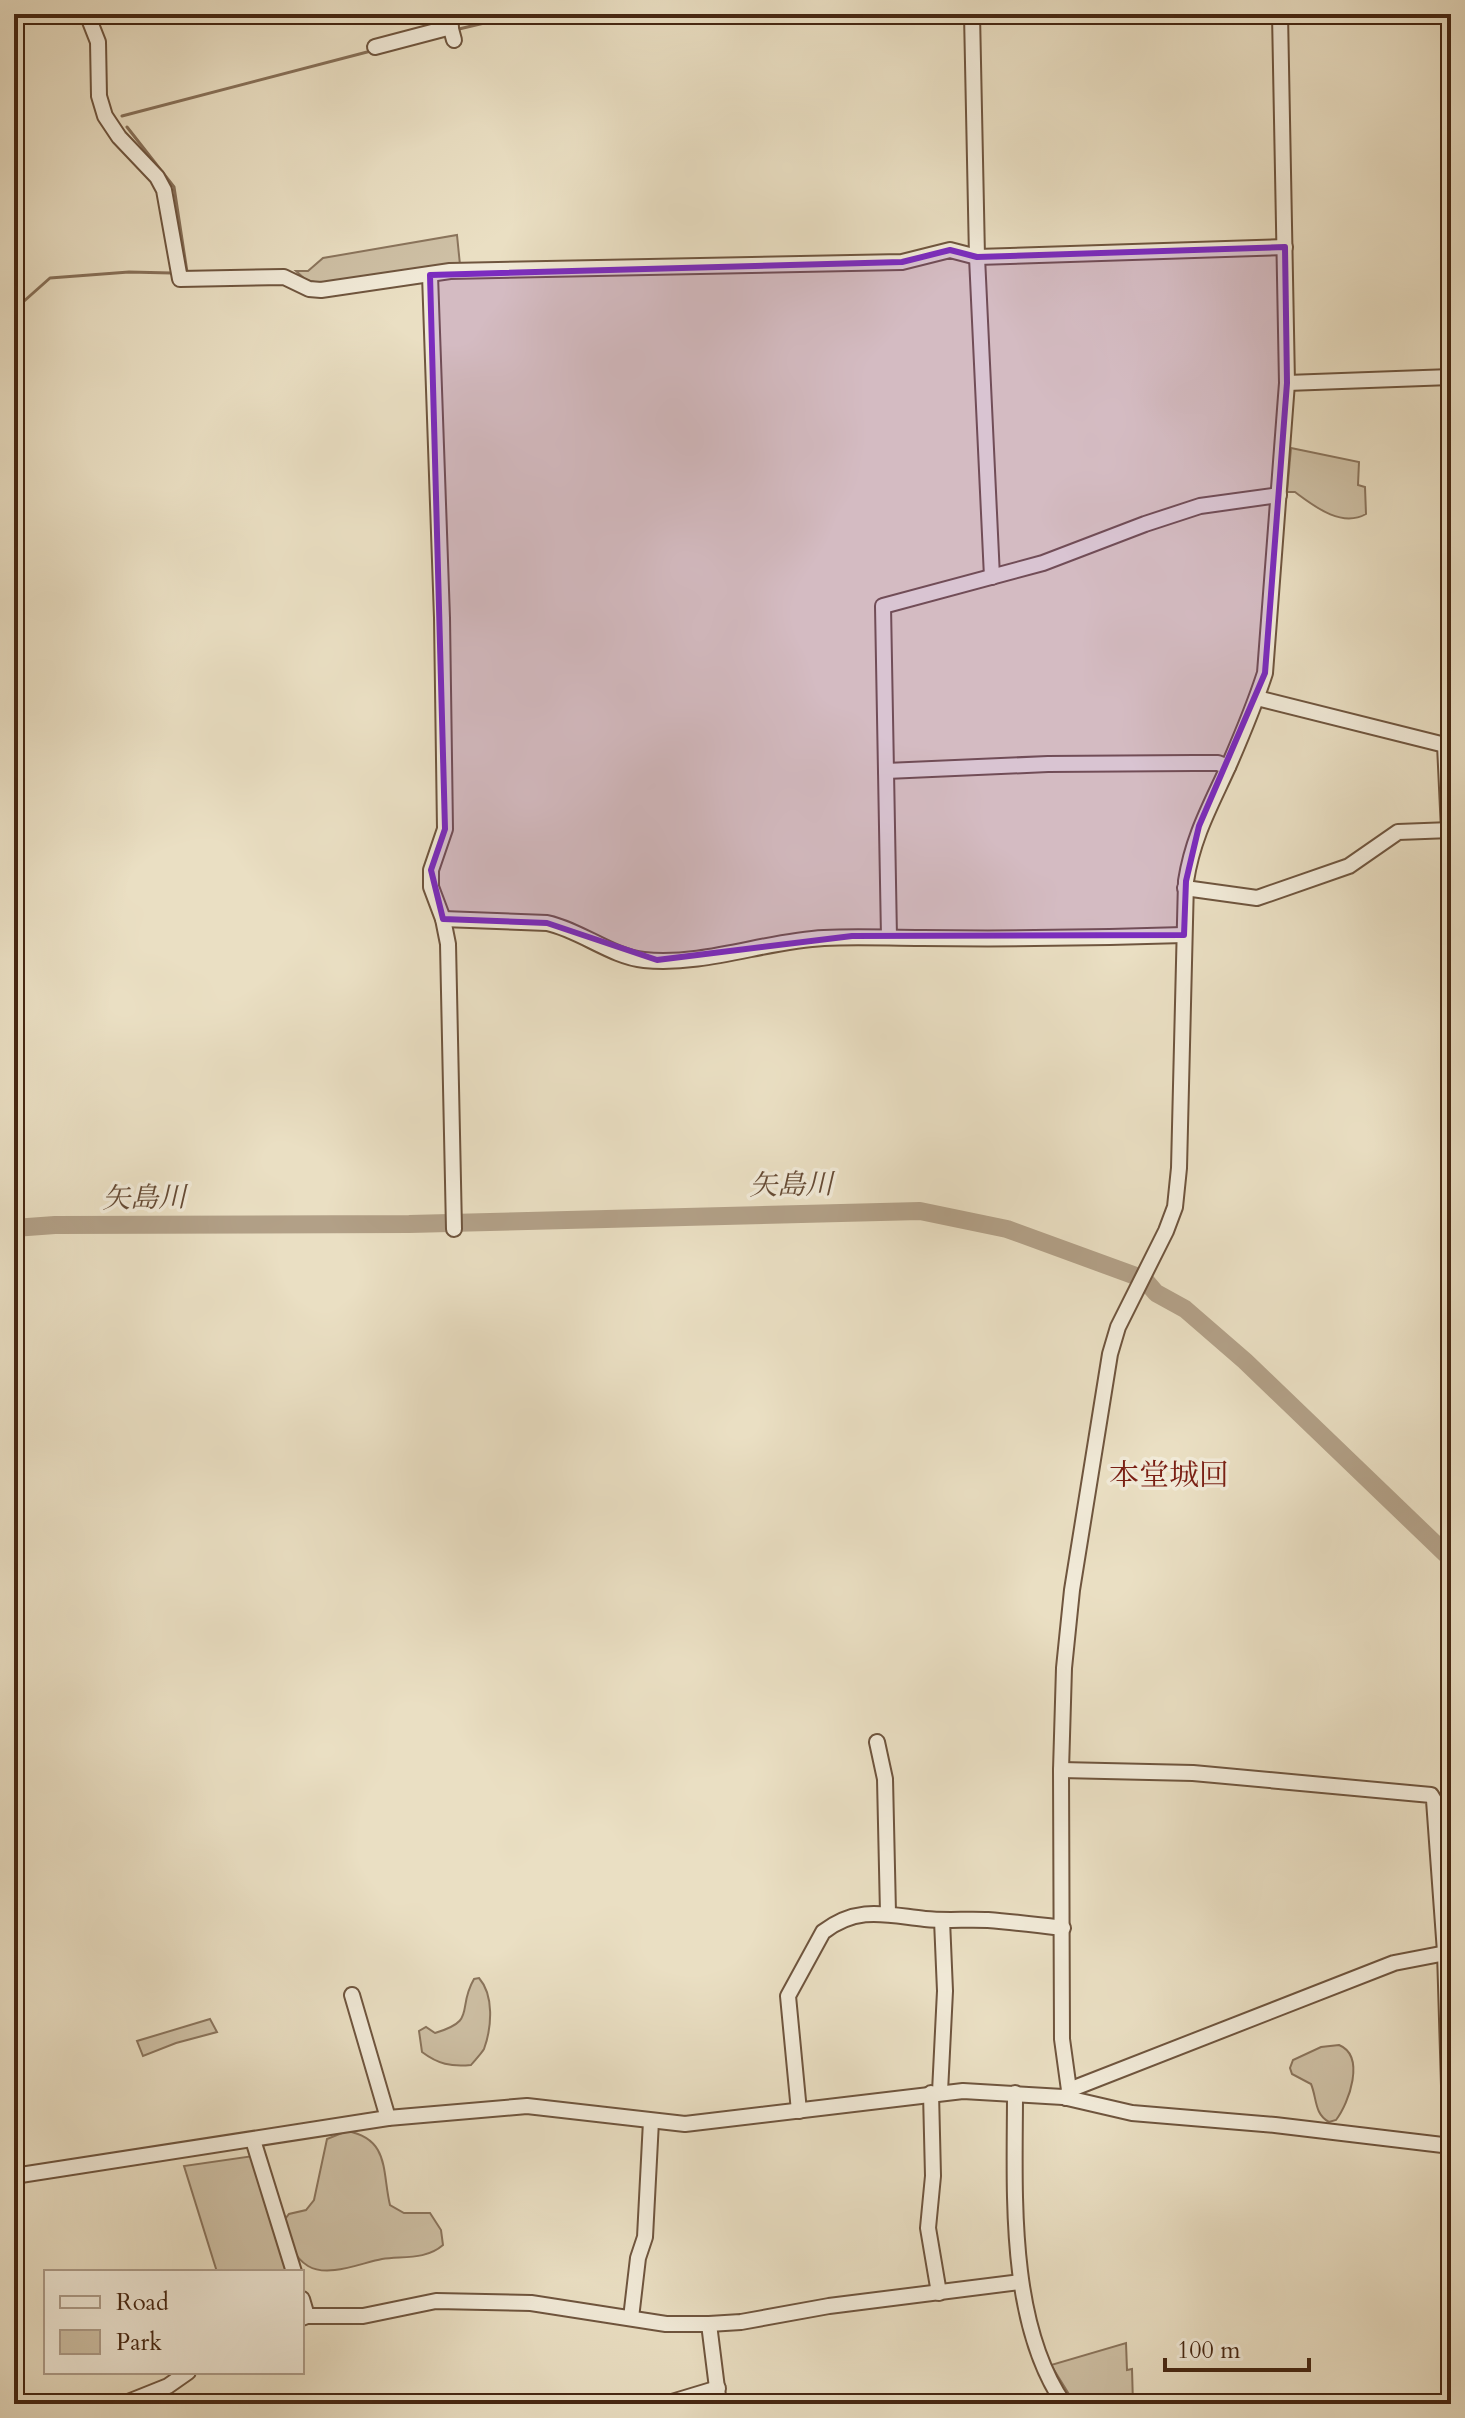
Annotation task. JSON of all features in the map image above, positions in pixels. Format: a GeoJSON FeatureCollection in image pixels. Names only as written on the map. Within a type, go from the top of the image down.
{"type":"FeatureCollection","features":[{"type":"Feature","properties":{"kind":"street"},"geometry":{"type":"LineString","coordinates":[[87,14],[98,42],[99,96],[105,116],[119,137],[157,177],[164,190],[180,279],[284,277],[309,289],[321,290],[450,271],[902,262],[950,250],[977,257],[1285,247]]}},
{"type":"Feature","properties":{"kind":"street"},"geometry":{"type":"LineString","coordinates":[[972,14],[977,257],[992,577]]}},
{"type":"Feature","properties":{"kind":"street"},"geometry":{"type":"LineString","coordinates":[[1067,2094],[1062,2039],[1061,1770],[1064,1668],[1072,1590],[1110,1354],[1118,1327],[1175,1207],[1179,1156],[1185,888],[1190,852],[1265,673],[1287,383],[1280,14]]}},
{"type":"Feature","properties":{"kind":"street"},"geometry":{"type":"LineString","coordinates":[[375,47],[451,27]]}},
{"type":"Feature","properties":{"kind":"street"},"geometry":{"type":"LineString","coordinates":[[430,275],[441,586],[445,829],[431,870],[431,887],[443,919],[448,960],[454,1229]]}},
{"type":"Feature","properties":{"kind":"street"},"geometry":{"type":"LineString","coordinates":[[1287,383],[1451,377]]}},
{"type":"Feature","properties":{"kind":"street"},"geometry":{"type":"LineString","coordinates":[[889,937],[883,606],[1043,563],[1200,506],[1279,495]]}},
{"type":"Feature","properties":{"kind":"street"},"geometry":{"type":"LineString","coordinates":[[1185,888],[1257,898],[1349,866],[1398,832],[1450,830],[1445,745],[1257,698]]}},
{"type":"Feature","properties":{"kind":"street"},"geometry":{"type":"LineString","coordinates":[[886,771],[1048,764],[1218,763],[1228,767]]}},
{"type":"Feature","properties":{"kind":"street"},"geometry":{"type":"LineString","coordinates":[[443,919],[547,923],[640,960],[725,956],[812,939],[1184,935]]}},
{"type":"Feature","properties":{"kind":"street"},"geometry":{"type":"LineString","coordinates":[[877,1742],[885,1779],[888,1913]]}},
{"type":"Feature","properties":{"kind":"street"},"geometry":{"type":"LineString","coordinates":[[14,2176],[388,2118],[527,2106],[685,2124],[935,2093],[1067,2094],[1132,2113],[1275,2125],[1451,2148],[1448,1952],[1434,1800],[1431,1795],[1193,1773],[1061,1770]]}},
{"type":"Feature","properties":{"kind":"street"},"geometry":{"type":"LineString","coordinates":[[799,2111],[788,1996],[823,1932],[845,1919],[888,1913],[1063,1928]]}},
{"type":"Feature","properties":{"kind":"street"},"geometry":{"type":"LineString","coordinates":[[939,2293],[928,2228],[935,2093],[945,1991],[942,1920]]}},
{"type":"Feature","properties":{"kind":"street"},"geometry":{"type":"LineString","coordinates":[[1067,2094],[1394,1963],[1448,1952]]}},
{"type":"Feature","properties":{"kind":"street"},"geometry":{"type":"LineString","coordinates":[[352,1995],[388,2118]]}},
{"type":"Feature","properties":{"kind":"street"},"geometry":{"type":"LineString","coordinates":[[1015,2093],[1020,2282],[1044,2369],[1064,2404]]}},
{"type":"Feature","properties":{"kind":"street"},"geometry":{"type":"LineString","coordinates":[[631,2318],[638,2258],[645,2237],[651,2121]]}},
{"type":"Feature","properties":{"kind":"street"},"geometry":{"type":"LineString","coordinates":[[253,2140],[293,2270]]}},
{"type":"Feature","properties":{"kind":"street"},"geometry":{"type":"LineString","coordinates":[[305,2317],[363,2316],[436,2301],[531,2303],[666,2324],[709,2324],[1020,2282]]}},
{"type":"Feature","properties":{"kind":"street"},"geometry":{"type":"LineString","coordinates":[[709,2324],[719,2404]]}},
{"type":"Feature","properties":{"kind":"street"},"geometry":{"type":"LineString","coordinates":[[123,2404],[168,2386],[185,2374]]}},
{"type":"Feature","properties":{"kind":"street"},"geometry":{"type":"LineString","coordinates":[[665,2404],[718,2388]]}},
{"type":"Feature","properties":{"kind":"highlighted area"},"geometry":{"type":"Polygon","coordinates":[[[1285,247],[1287,383],[1265,673],[1199,826],[1186,881],[1184,935],[852,936],[657,960],[547,923],[443,919],[431,870],[445,829],[430,275],[902,262],[950,250],[977,257],[1285,247]]]}},
{"type":"Feature","properties":{"kind":"green space"},"geometry":{"type":"Polygon","coordinates":[[[457,235],[460,265],[323,284],[306,280],[296,271],[308,271],[323,258],[457,235]]]}},
{"type":"Feature","properties":{"kind":"green space"},"geometry":{"type":"Polygon","coordinates":[[[1291,448],[1359,462],[1358,485],[1365,487],[1366,514],[1357,518],[1338,517],[1319,509],[1295,492],[1287,492],[1291,448]]]}},
{"type":"Feature","properties":{"kind":"green space"},"geometry":{"type":"Polygon","coordinates":[[[479,1978],[487,1993],[490,2012],[489,2031],[481,2053],[471,2065],[457,2066],[439,2062],[422,2052],[419,2031],[426,2027],[435,2033],[457,2023],[464,2013],[474,1979],[479,1978]]]}},
{"type":"Feature","properties":{"kind":"green space"},"geometry":{"type":"Polygon","coordinates":[[[210,2019],[217,2032],[143,2056],[137,2041],[210,2019]]]}},
{"type":"Feature","properties":{"kind":"green space"},"geometry":{"type":"Polygon","coordinates":[[[1339,2045],[1352,2059],[1352,2080],[1341,2112],[1336,2120],[1329,2122],[1318,2110],[1311,2084],[1292,2074],[1290,2068],[1293,2060],[1321,2047],[1339,2045]]]}},
{"type":"Feature","properties":{"kind":"green space"},"geometry":{"type":"Polygon","coordinates":[[[347,2131],[371,2141],[377,2149],[382,2159],[390,2205],[404,2213],[430,2213],[441,2230],[443,2245],[422,2255],[382,2259],[325,2271],[308,2266],[298,2258],[282,2223],[289,2214],[306,2210],[314,2200],[327,2139],[347,2131]]]}},
{"type":"Feature","properties":{"kind":"green space"},"geometry":{"type":"Polygon","coordinates":[[[253,2156],[288,2270],[216,2270],[184,2166],[253,2156]]]}},
{"type":"Feature","properties":{"kind":"green space"},"geometry":{"type":"Polygon","coordinates":[[[1126,2343],[1127,2370],[1132,2369],[1133,2404],[1075,2404],[1051,2365],[1126,2343]]]}},
{"type":"Feature","properties":{"kind":"waterway"},"geometry":{"type":"LineString","coordinates":[[459,29],[522,14]]}},
{"type":"Feature","properties":{"kind":"waterway"},"geometry":{"type":"LineString","coordinates":[[122,116],[371,51]]}},
{"type":"Feature","properties":{"kind":"waterway"},"geometry":{"type":"LineString","coordinates":[[127,127],[174,187],[187,272]]}},
{"type":"Feature","properties":{"kind":"waterway"},"geometry":{"type":"LineString","coordinates":[[14,310],[50,278],[129,272],[171,273]]}},
{"type":"Feature","properties":{"kind":"waterway","name":"矢島川"},"geometry":{"type":"LineString","coordinates":[[14,1228],[55,1225],[409,1224],[920,1211],[1007,1229],[1144,1279],[1156,1293],[1185,1309],[1245,1361],[1451,1559]]}},
{"type":"Feature","properties":{"kind":"district","name":"本堂城回"},"geometry":{"type":"Point","coordinates":[1169,1475]}}]}
